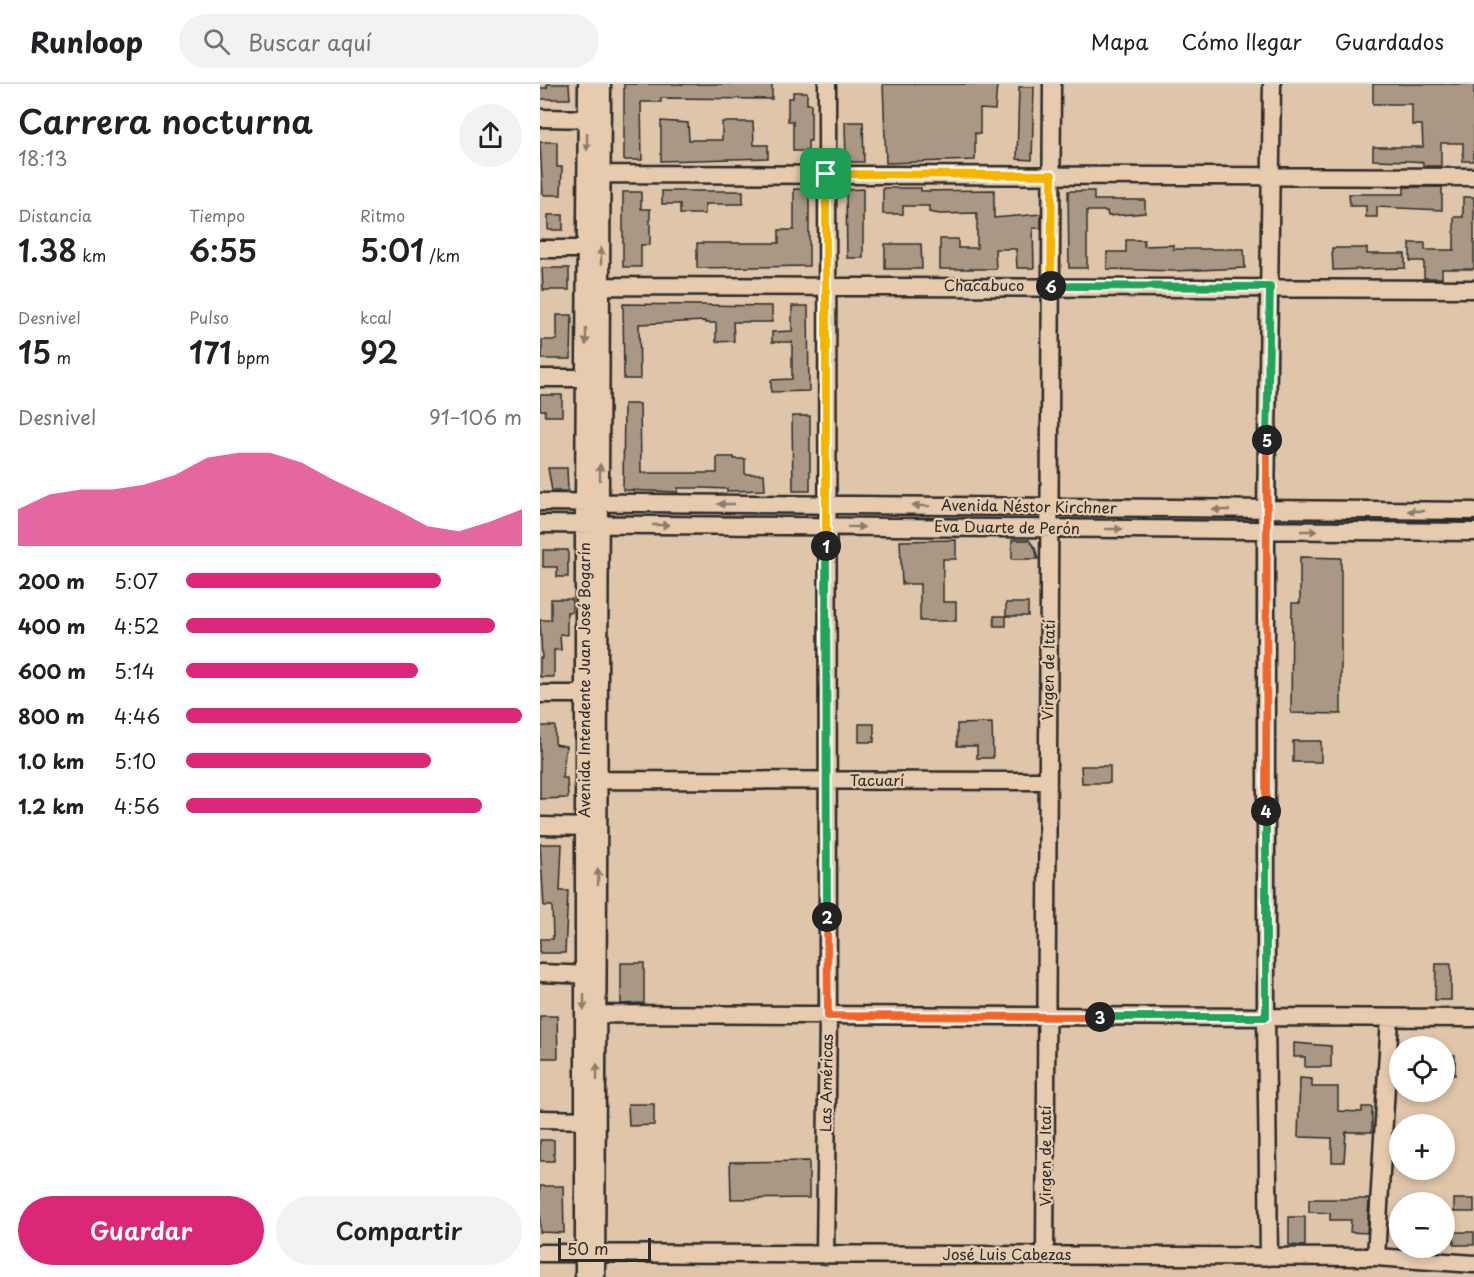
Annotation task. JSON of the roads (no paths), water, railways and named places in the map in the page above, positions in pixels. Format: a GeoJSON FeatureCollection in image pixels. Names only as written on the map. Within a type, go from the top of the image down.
{"type":"FeatureCollection","features":[{"type":"Feature","properties":{"kind":"street","name":"Avenida Intendente Juan José Bogarín"},"geometry":{"type":"LineString","coordinates":[[587,84],[594,119],[594,174],[601,286],[593,378]]}},
{"type":"Feature","properties":{"kind":"street","name":"Avenida Intendente Juan José Bogarín"},"geometry":{"type":"LineString","coordinates":[[594,119],[602,84]]}},
{"type":"Feature","properties":{"kind":"street","name":"Las Américas"},"geometry":{"type":"LineString","coordinates":[[825,1255],[828,1016],[827,84]]}},
{"type":"Feature","properties":{"kind":"street","name":"Virgen de Itatí"},"geometry":{"type":"LineString","coordinates":[[1045,1256],[1052,84]]}},
{"type":"Feature","properties":{"kind":"street"},"geometry":{"type":"LineString","coordinates":[[1269,1257],[1266,1017],[1266,510],[1273,176],[1272,84]]}},
{"type":"Feature","properties":{"kind":"street"},"geometry":{"type":"LineString","coordinates":[[540,118],[594,119]]}},
{"type":"Feature","properties":{"kind":"street","name":"Avenida Intendente Juan José Bogarín"},"geometry":{"type":"LineString","coordinates":[[584,1277],[590,1254],[593,378],[586,249],[594,174]]}},
{"type":"Feature","properties":{"kind":"street"},"geometry":{"type":"LineString","coordinates":[[594,174],[1474,177]]}},
{"type":"Feature","properties":{"kind":"street"},"geometry":{"type":"LineString","coordinates":[[540,249],[586,249]]}},
{"type":"Feature","properties":{"kind":"street","name":"Chacabuco"},"geometry":{"type":"LineString","coordinates":[[601,286],[1474,289]]}},
{"type":"Feature","properties":{"kind":"street"},"geometry":{"type":"LineString","coordinates":[[540,378],[593,378]]}},
{"type":"Feature","properties":{"kind":"street"},"geometry":{"type":"LineString","coordinates":[[540,502],[592,502]]}},
{"type":"Feature","properties":{"kind":"street","name":"Avenida Néstor Kirchner"},"geometry":{"type":"LineString","coordinates":[[592,502],[1474,511]]}},
{"type":"Feature","properties":{"kind":"street","name":"Eva Duarte de Perón"},"geometry":{"type":"LineString","coordinates":[[540,524],[1474,532]]}},
{"type":"Feature","properties":{"kind":"street"},"geometry":{"type":"LineString","coordinates":[[540,694],[592,694]]}},
{"type":"Feature","properties":{"kind":"street","name":"Avenida Intendente Juan José Bogarín"},"geometry":{"type":"LineString","coordinates":[[592,694],[599,780],[592,827]]}},
{"type":"Feature","properties":{"kind":"street","name":"Tacuarí"},"geometry":{"type":"LineString","coordinates":[[599,780],[1047,781]]}},
{"type":"Feature","properties":{"kind":"street"},"geometry":{"type":"LineString","coordinates":[[540,826],[592,827]]}},
{"type":"Feature","properties":{"kind":"street"},"geometry":{"type":"LineString","coordinates":[[540,973],[591,974]]}},
{"type":"Feature","properties":{"kind":"street","name":"Avenida Intendente Juan José Bogarín"},"geometry":{"type":"LineString","coordinates":[[591,974],[597,1014],[591,1120]]}},
{"type":"Feature","properties":{"kind":"street"},"geometry":{"type":"LineString","coordinates":[[597,1014],[1474,1017]]}},
{"type":"Feature","properties":{"kind":"street"},"geometry":{"type":"LineString","coordinates":[[1376,1257],[1390,1018]]}},
{"type":"Feature","properties":{"kind":"street"},"geometry":{"type":"LineString","coordinates":[[540,1119],[591,1120]]}},
{"type":"Feature","properties":{"kind":"street","name":"José Luis Cabezas"},"geometry":{"type":"LineString","coordinates":[[540,1253],[1376,1257],[1474,1264]]}},
{"type":"Feature","properties":{"kind":"street","name":"Avenida Intendente Juan José Bogarín"},"geometry":{"type":"LineString","coordinates":[[590,1254],[596,1277]]}}]}
